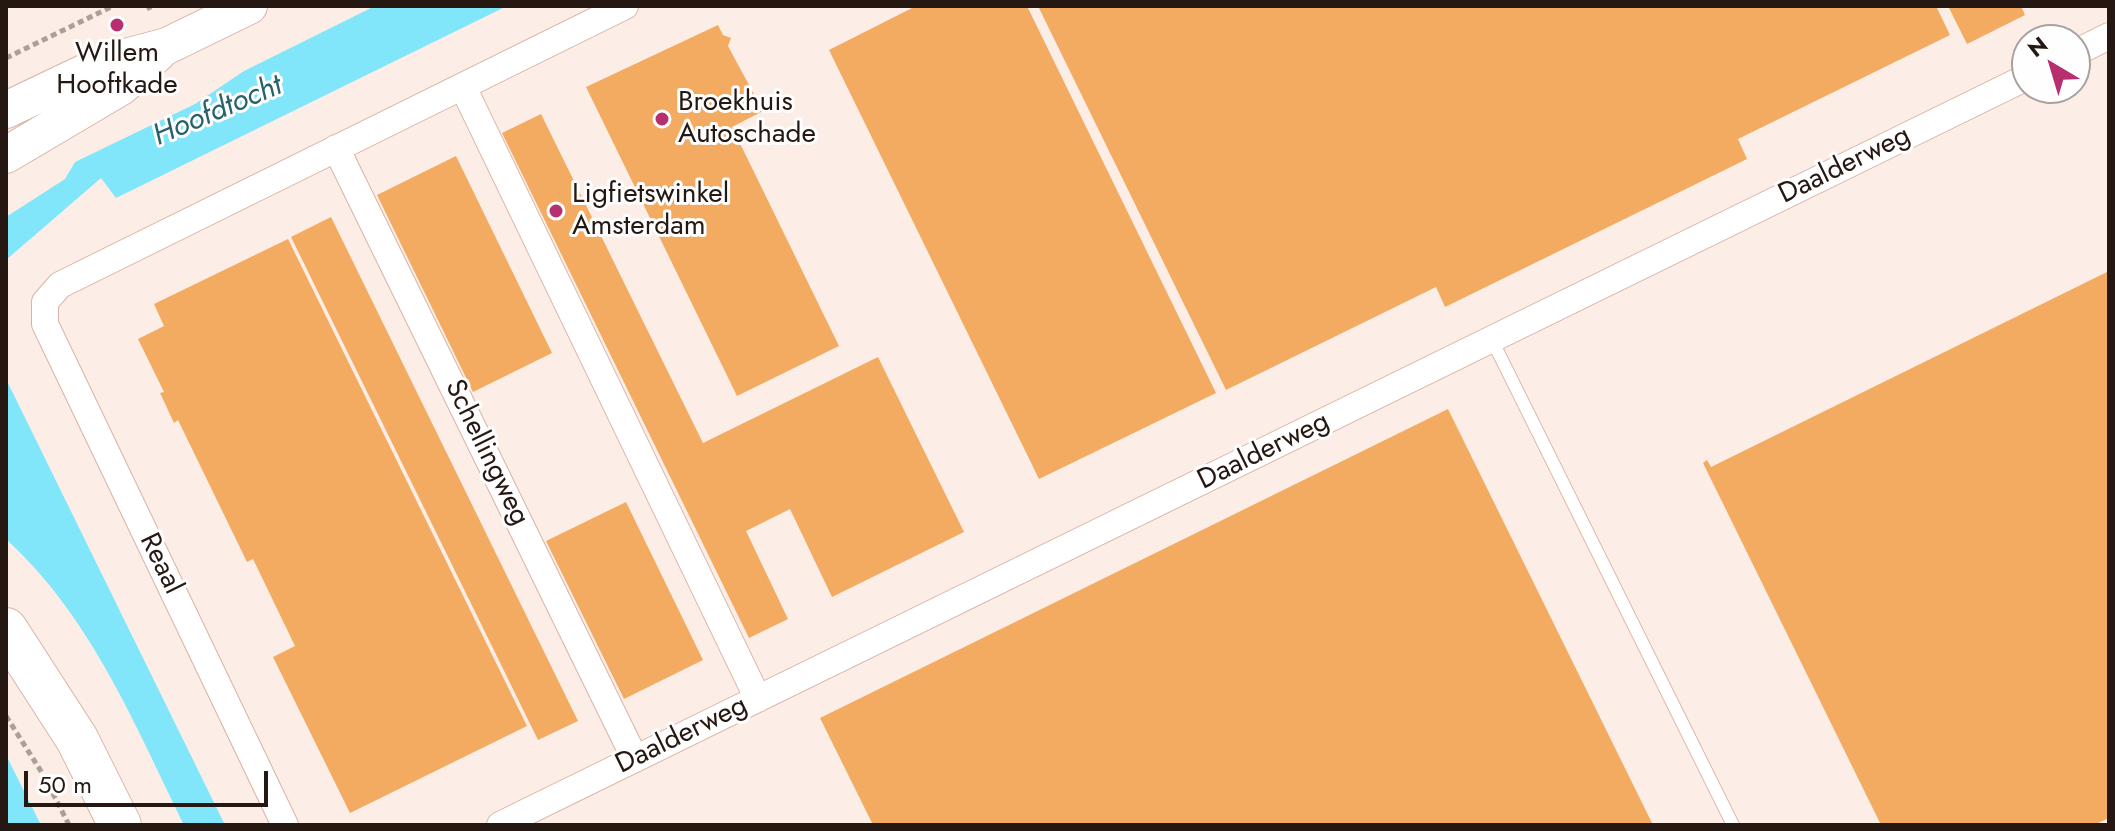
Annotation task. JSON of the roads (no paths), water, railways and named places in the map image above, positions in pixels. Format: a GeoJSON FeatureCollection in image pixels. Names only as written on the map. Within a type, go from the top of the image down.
{"type":"FeatureCollection","features":[{"type":"Feature","properties":{"kind":"main road"},"geometry":{"type":"LineString","coordinates":[[6,110],[107,62],[167,46],[249,6]]}},
{"type":"Feature","properties":{"kind":"main road"},"geometry":{"type":"LineString","coordinates":[[6,155],[121,87],[167,46]]}},
{"type":"Feature","properties":{"kind":"main road"},"geometry":{"type":"LineString","coordinates":[[6,629],[77,739],[120,825]]}},
{"type":"Feature","properties":{"kind":"street"},"geometry":{"type":"LineString","coordinates":[[336,148],[625,6]]}},
{"type":"Feature","properties":{"kind":"street"},"geometry":{"type":"LineString","coordinates":[[2091,45],[2109,36]]}},
{"type":"Feature","properties":{"kind":"street","name":"Daalderweg"},"geometry":{"type":"LineString","coordinates":[[500,825],[2011,85]]}},
{"type":"Feature","properties":{"kind":"street"},"geometry":{"type":"LineString","coordinates":[[463,87],[758,699]]}},
{"type":"Feature","properties":{"kind":"street","name":"Reaal"},"geometry":{"type":"LineString","coordinates":[[285,825],[45,324],[45,302],[60,285],[336,148]]}},
{"type":"Feature","properties":{"kind":"street","name":"Schellingweg"},"geometry":{"type":"LineString","coordinates":[[336,148],[635,759]]}},
{"type":"Feature","properties":{"kind":"lane"},"geometry":{"type":"LineString","coordinates":[[1492,340],[1733,825]]}},
{"type":"Feature","properties":{"kind":"water","name":"Hoofdtocht"},"geometry":{"type":"Polygon","coordinates":[[[375,6],[507,6],[116,198],[101,178],[6,260],[6,217],[65,179],[75,162],[195,104],[244,71],[375,6]]]}},
{"type":"Feature","properties":{"kind":"water"},"geometry":{"type":"Polygon","coordinates":[[[6,379],[225,825],[184,825],[128,710],[86,637],[63,602],[6,539],[6,379]]]}},
{"type":"Feature","properties":{"kind":"water"},"geometry":{"type":"Polygon","coordinates":[[[6,755],[41,825],[6,825],[6,755]]]}},
{"type":"Feature","properties":{"kind":"place","name":"Willem Hooftkade"},"geometry":{"type":"Point","coordinates":[117,25]}},
{"type":"Feature","properties":{"kind":"place","name":"Broekhuis Autoschade"},"geometry":{"type":"Point","coordinates":[662,119]}},
{"type":"Feature","properties":{"kind":"place","name":"Ligfietswinkel Amsterdam"},"geometry":{"type":"Point","coordinates":[556,211]}}]}
